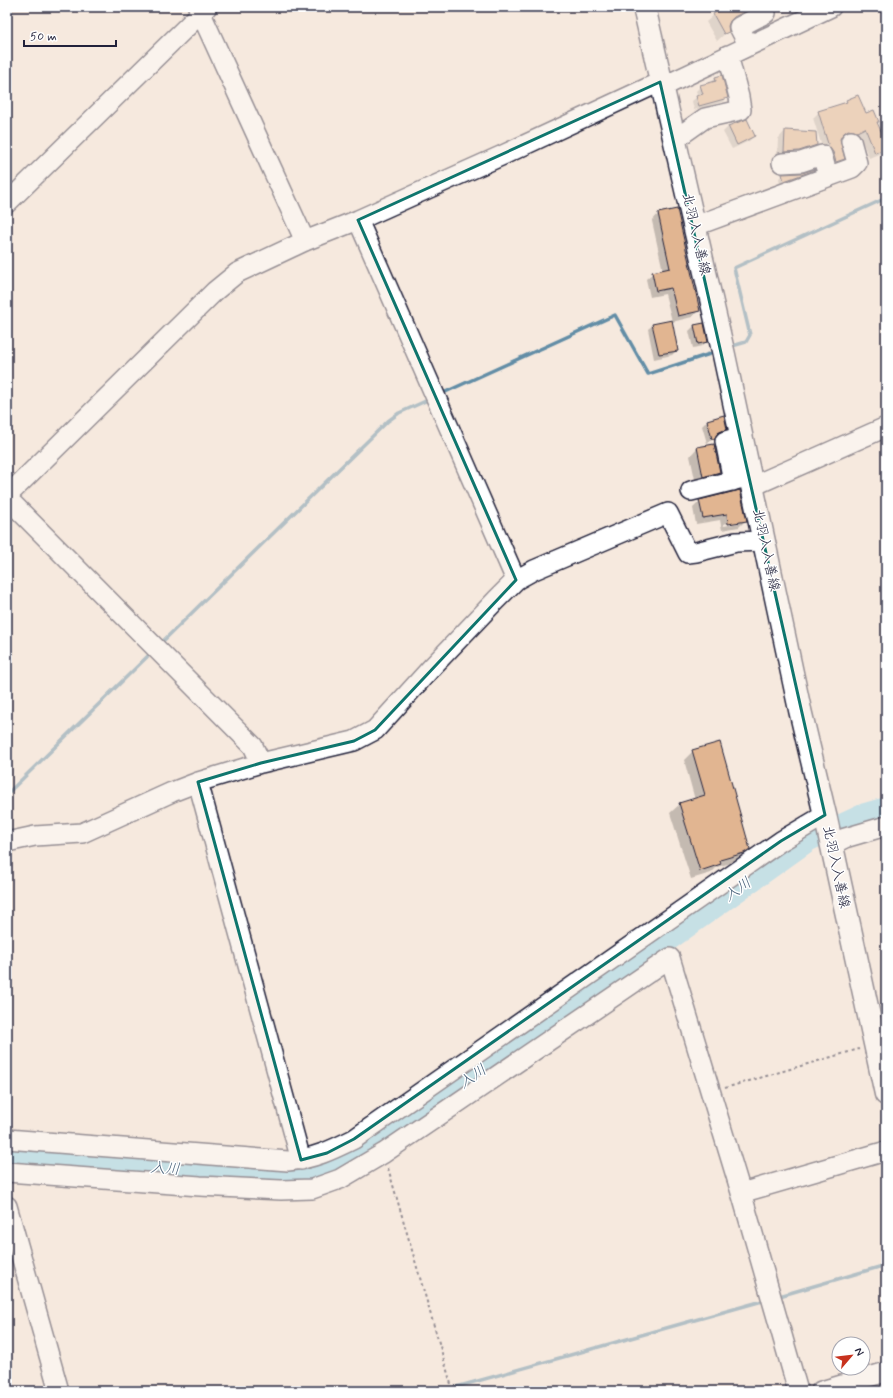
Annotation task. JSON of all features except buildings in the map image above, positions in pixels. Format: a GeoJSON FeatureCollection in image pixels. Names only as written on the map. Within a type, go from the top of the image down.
{"type":"FeatureCollection","features":[{"type":"Feature","properties":{"kind":"main road","name":"北羽入入善線"},"geometry":{"type":"LineString","coordinates":[[644,7],[742,436],[746,481],[764,541],[800,710],[886,1094]]}},
{"type":"Feature","properties":{"kind":"street"},"geometry":{"type":"LineString","coordinates":[[261,763],[253,746],[7,497],[215,291],[237,272],[305,241],[358,220],[749,46],[831,7]]}},
{"type":"Feature","properties":{"kind":"street"},"geometry":{"type":"LineString","coordinates":[[7,203],[202,9],[305,241]]}},
{"type":"Feature","properties":{"kind":"street"},"geometry":{"type":"LineString","coordinates":[[749,46],[739,28],[766,13]]}},
{"type":"Feature","properties":{"kind":"street"},"geometry":{"type":"LineString","coordinates":[[674,140],[705,118],[741,110],[728,55]]}},
{"type":"Feature","properties":{"kind":"street"},"geometry":{"type":"LineString","coordinates":[[695,226],[852,168],[857,163],[851,141]]}},
{"type":"Feature","properties":{"kind":"street"},"geometry":{"type":"LineString","coordinates":[[782,163],[801,162],[822,156],[828,176]]}},
{"type":"Feature","properties":{"kind":"street"},"geometry":{"type":"LineString","coordinates":[[358,220],[516,580]]}},
{"type":"Feature","properties":{"kind":"street"},"geometry":{"type":"LineString","coordinates":[[691,491],[746,481],[886,427]]}},
{"type":"Feature","properties":{"kind":"street"},"geometry":{"type":"LineString","coordinates":[[7,842],[35,836],[82,833],[172,792],[198,782],[261,763],[354,741],[375,730],[433,666],[516,580],[534,570],[668,513],[688,553],[736,542],[764,541]]}},
{"type":"Feature","properties":{"kind":"street"},"geometry":{"type":"LineString","coordinates":[[198,782],[301,1160]]}},
{"type":"Feature","properties":{"kind":"street"},"geometry":{"type":"LineString","coordinates":[[7,1139],[288,1161],[301,1160],[327,1153],[354,1139],[781,840],[825,817]]}},
{"type":"Feature","properties":{"kind":"street"},"geometry":{"type":"LineString","coordinates":[[830,843],[886,826]]}},
{"type":"Feature","properties":{"kind":"street"},"geometry":{"type":"LineString","coordinates":[[7,1172],[200,1186],[281,1190],[312,1189],[340,1179],[384,1153],[670,958],[741,1193],[798,1391]]}},
{"type":"Feature","properties":{"kind":"street"},"geometry":{"type":"LineString","coordinates":[[741,1193],[886,1151]]}},
{"type":"Feature","properties":{"kind":"street"},"geometry":{"type":"LineString","coordinates":[[7,1206],[59,1391]]}},
{"type":"Feature","properties":{"kind":"street"},"geometry":{"type":"LineString","coordinates":[[821,1391],[886,1372]]}},
{"type":"Feature","properties":{"kind":"path"},"geometry":{"type":"LineString","coordinates":[[711,1093],[874,1044]]}},
{"type":"Feature","properties":{"kind":"path"},"geometry":{"type":"LineString","coordinates":[[384,1153],[452,1391]]}},
{"type":"Feature","properties":{"kind":"highlighted area"},"geometry":{"type":"Polygon","coordinates":[[[660,82],[825,815],[781,841],[354,1139],[327,1153],[301,1160],[198,782],[261,763],[354,741],[375,730],[516,580],[358,220],[660,82]]]}},
{"type":"Feature","properties":{"kind":"waterway"},"geometry":{"type":"LineString","coordinates":[[213,13],[219,7]]}},
{"type":"Feature","properties":{"kind":"waterway"},"geometry":{"type":"LineString","coordinates":[[729,347],[746,342],[750,335],[734,268],[886,198]]}},
{"type":"Feature","properties":{"kind":"waterway"},"geometry":{"type":"LineString","coordinates":[[441,394],[615,315],[648,374],[716,352]]}},
{"type":"Feature","properties":{"kind":"waterway"},"geometry":{"type":"LineString","coordinates":[[159,645],[388,421],[399,413],[430,399]]}},
{"type":"Feature","properties":{"kind":"waterway"},"geometry":{"type":"LineString","coordinates":[[7,794],[152,652]]}},
{"type":"Feature","properties":{"kind":"waterway","name":"入川"},"geometry":{"type":"LineString","coordinates":[[7,1158],[282,1176],[325,1171],[358,1156],[567,1012],[809,840],[865,814],[886,808]]}},
{"type":"Feature","properties":{"kind":"waterway"},"geometry":{"type":"LineString","coordinates":[[659,946],[662,957]]}},
{"type":"Feature","properties":{"kind":"waterway"},"geometry":{"type":"LineString","coordinates":[[776,1297],[886,1265]]}},
{"type":"Feature","properties":{"kind":"waterway"},"geometry":{"type":"LineString","coordinates":[[442,1391],[766,1300]]}}]}
